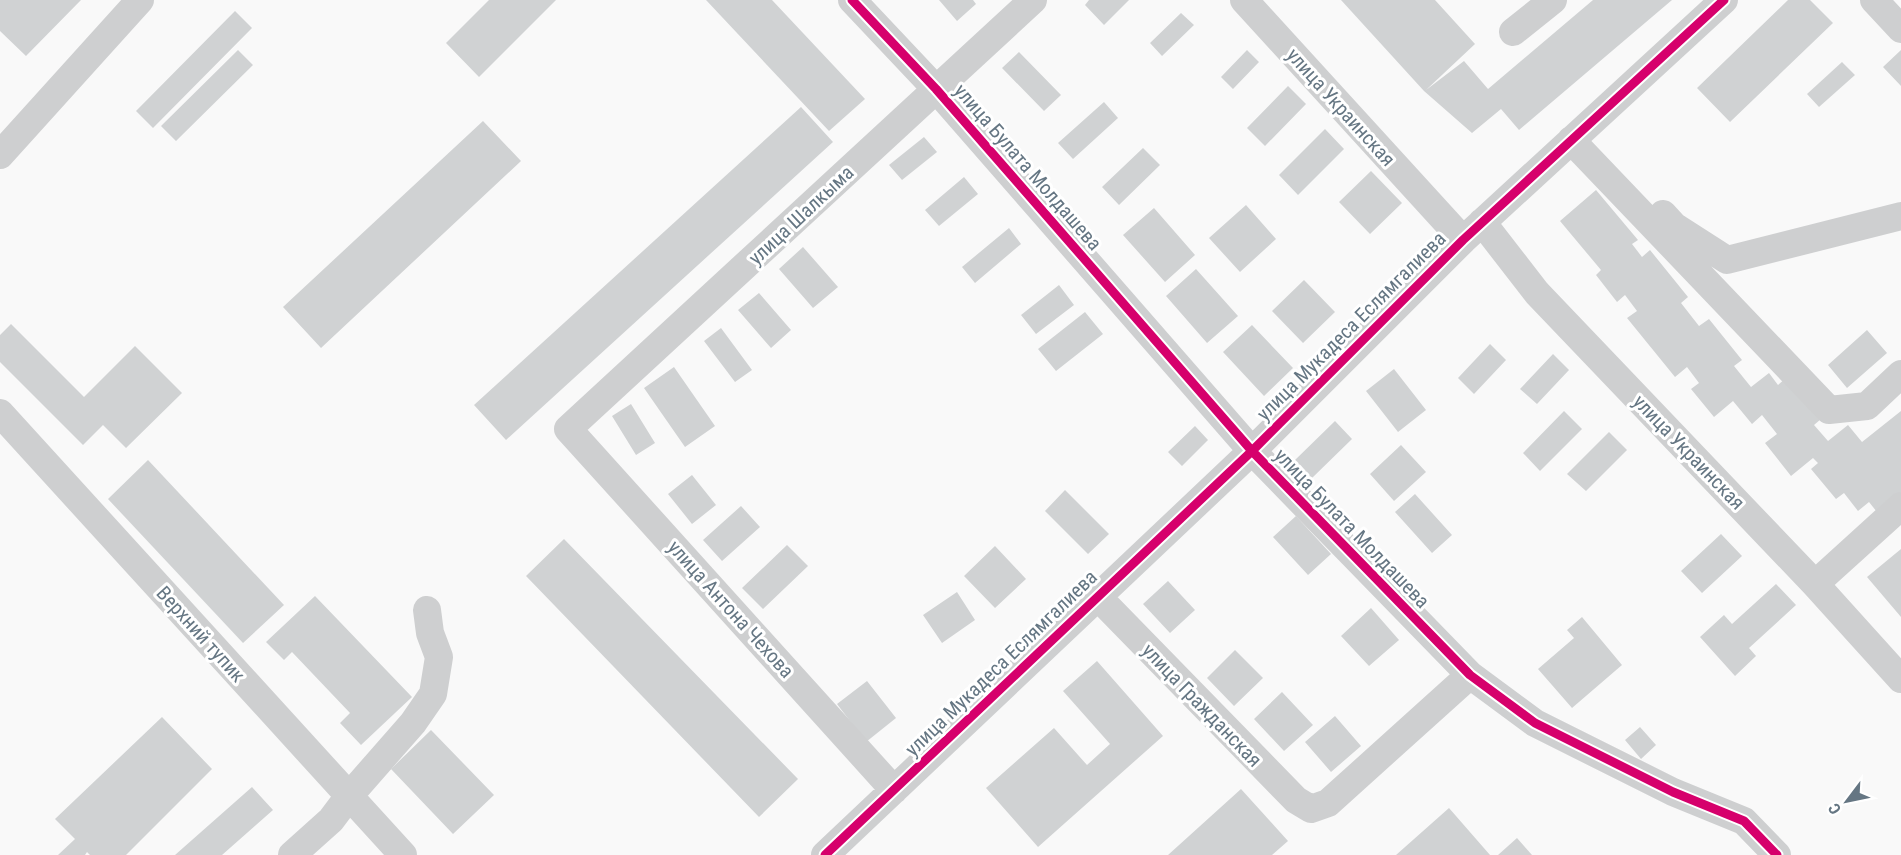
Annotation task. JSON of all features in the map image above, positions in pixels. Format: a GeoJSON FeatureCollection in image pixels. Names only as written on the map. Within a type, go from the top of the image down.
{"type":"FeatureCollection","features":[{"type":"Feature","properties":{"kind":"street"},"geometry":{"type":"LineString","coordinates":[[0,155],[140,0]]}},
{"type":"Feature","properties":{"kind":"street","name":"улица Булата Молдашева"},"geometry":{"type":"LineString","coordinates":[[852,0],[936,89],[1252,452],[1470,675],[1535,723],[1673,792],[1744,821],[1777,855]]}},
{"type":"Feature","properties":{"kind":"street","name":"улица Шалкыма"},"geometry":{"type":"LineString","coordinates":[[568,429],[1033,0]]}},
{"type":"Feature","properties":{"kind":"street","name":"улица Украинская"},"geometry":{"type":"LineString","coordinates":[[1244,0],[1472,231],[1537,292],[1815,584],[1901,679]]}},
{"type":"Feature","properties":{"kind":"street"},"geometry":{"type":"LineString","coordinates":[[1513,32],[1553,0]]}},
{"type":"Feature","properties":{"kind":"street","name":"улица Мукадеса Еслямгалиева"},"geometry":{"type":"LineString","coordinates":[[825,855],[1096,596],[1252,452],[1472,231],[1724,0]]}},
{"type":"Feature","properties":{"kind":"street"},"geometry":{"type":"LineString","coordinates":[[1875,0],[1901,29]]}},
{"type":"Feature","properties":{"kind":"street"},"geometry":{"type":"LineString","coordinates":[[1577,135],[1674,226],[1727,260],[1901,216]]}},
{"type":"Feature","properties":{"kind":"street"},"geometry":{"type":"LineString","coordinates":[[1577,135],[1829,410],[1867,406],[1901,374]]}},
{"type":"Feature","properties":{"kind":"street","name":"Верхний тупик"},"geometry":{"type":"LineString","coordinates":[[0,413],[403,855]]}},
{"type":"Feature","properties":{"kind":"street","name":"улица Антона Чехова"},"geometry":{"type":"LineString","coordinates":[[568,429],[894,790]]}},
{"type":"Feature","properties":{"kind":"street"},"geometry":{"type":"LineString","coordinates":[[1815,584],[1901,506]]}},
{"type":"Feature","properties":{"kind":"street","name":"улица Гражданская"},"geometry":{"type":"LineString","coordinates":[[1096,596],[1296,800],[1311,808],[1328,803],[1470,675]]}},
{"type":"Feature","properties":{"kind":"street"},"geometry":{"type":"LineString","coordinates":[[292,855],[331,820],[413,723],[433,694],[439,657],[427,610]]}},
{"type":"Feature","properties":{"kind":"building"},"geometry":{"type":"Polygon","coordinates":[[[0,0],[81,0],[26,56],[0,31],[0,0]]]}},
{"type":"Feature","properties":{"kind":"building"},"geometry":{"type":"Polygon","coordinates":[[[489,0],[556,0],[479,77],[446,43],[489,0]]]}},
{"type":"Feature","properties":{"kind":"building"},"geometry":{"type":"Polygon","coordinates":[[[706,0],[772,0],[865,99],[829,131],[706,0]]]}},
{"type":"Feature","properties":{"kind":"building"},"geometry":{"type":"Polygon","coordinates":[[[939,0],[973,0],[976,4],[957,21],[939,0]]]}},
{"type":"Feature","properties":{"kind":"building"},"geometry":{"type":"Polygon","coordinates":[[[1089,0],[1129,0],[1104,25],[1085,5],[1089,0]]]}},
{"type":"Feature","properties":{"kind":"building"},"geometry":{"type":"Polygon","coordinates":[[[1341,0],[1435,0],[1475,44],[1426,90],[1464,61],[1488,89],[1593,0],[1672,0],[1519,130],[1501,109],[1472,133],[1424,91],[1341,0]]]}},
{"type":"Feature","properties":{"kind":"building"},"geometry":{"type":"Polygon","coordinates":[[[1788,0],[1810,0],[1833,23],[1730,122],[1697,88],[1788,0]]]}},
{"type":"Feature","properties":{"kind":"building"},"geometry":{"type":"Polygon","coordinates":[[[235,11],[252,28],[153,128],[136,111],[235,11]]]}},
{"type":"Feature","properties":{"kind":"building"},"geometry":{"type":"Polygon","coordinates":[[[1181,13],[1194,25],[1162,56],[1150,43],[1181,13]]]}},
{"type":"Feature","properties":{"kind":"building"},"geometry":{"type":"Polygon","coordinates":[[[238,50],[253,65],[176,141],[161,126],[238,50]]]}},
{"type":"Feature","properties":{"kind":"building"},"geometry":{"type":"Polygon","coordinates":[[[1247,50],[1259,62],[1233,89],[1221,77],[1247,50]]]}},
{"type":"Feature","properties":{"kind":"building"},"geometry":{"type":"Polygon","coordinates":[[[1901,50],[1901,86],[1883,67],[1901,50]]]}},
{"type":"Feature","properties":{"kind":"building"},"geometry":{"type":"Polygon","coordinates":[[[1019,52],[1061,95],[1044,111],[1002,68],[1019,52]]]}},
{"type":"Feature","properties":{"kind":"building"},"geometry":{"type":"Polygon","coordinates":[[[1842,62],[1855,75],[1819,107],[1807,94],[1842,62]]]}},
{"type":"Feature","properties":{"kind":"building"},"geometry":{"type":"Polygon","coordinates":[[[1288,86],[1306,104],[1265,146],[1247,128],[1288,86]]]}},
{"type":"Feature","properties":{"kind":"building"},"geometry":{"type":"Polygon","coordinates":[[[1104,102],[1118,118],[1073,159],[1058,143],[1104,102]]]}},
{"type":"Feature","properties":{"kind":"building"},"geometry":{"type":"Polygon","coordinates":[[[801,107],[833,142],[506,440],[474,405],[801,107]]]}},
{"type":"Feature","properties":{"kind":"building"},"geometry":{"type":"Polygon","coordinates":[[[483,121],[521,161],[321,348],[283,307],[483,121]]]}},
{"type":"Feature","properties":{"kind":"building"},"geometry":{"type":"Polygon","coordinates":[[[1325,129],[1344,149],[1298,195],[1279,175],[1325,129]]]}},
{"type":"Feature","properties":{"kind":"building"},"geometry":{"type":"Polygon","coordinates":[[[924,137],[937,152],[902,180],[889,165],[924,137]]]}},
{"type":"Feature","properties":{"kind":"building"},"geometry":{"type":"Polygon","coordinates":[[[1143,148],[1160,165],[1119,205],[1102,187],[1143,148]]]}},
{"type":"Feature","properties":{"kind":"building"},"geometry":{"type":"Polygon","coordinates":[[[1371,171],[1402,203],[1370,234],[1339,202],[1371,171]]]}},
{"type":"Feature","properties":{"kind":"building"},"geometry":{"type":"Polygon","coordinates":[[[964,177],[978,194],[939,226],[925,210],[964,177]]]}},
{"type":"Feature","properties":{"kind":"building"},"geometry":{"type":"Polygon","coordinates":[[[1596,190],[1638,240],[1632,244],[1642,257],[1650,250],[1688,297],[1681,303],[1699,326],[1709,319],[1742,360],[1734,366],[1751,387],[1769,373],[1778,385],[1787,377],[1821,419],[1814,425],[1828,441],[1848,425],[1862,442],[1901,411],[1901,492],[1877,512],[1869,502],[1858,511],[1844,493],[1836,499],[1811,469],[1818,463],[1813,458],[1791,476],[1765,443],[1777,434],[1762,415],[1752,424],[1733,401],[1714,417],[1691,389],[1699,383],[1687,367],[1675,377],[1627,318],[1637,311],[1625,295],[1617,302],[1596,275],[1601,270],[1560,221],[1596,190]]]}},
{"type":"Feature","properties":{"kind":"building"},"geometry":{"type":"Polygon","coordinates":[[[1246,205],[1276,239],[1240,272],[1209,238],[1246,205]]]}},
{"type":"Feature","properties":{"kind":"building"},"geometry":{"type":"Polygon","coordinates":[[[1154,208],[1195,255],[1165,282],[1123,235],[1154,208]]]}},
{"type":"Feature","properties":{"kind":"building"},"geometry":{"type":"Polygon","coordinates":[[[1009,228],[1021,244],[975,283],[962,267],[1009,228]]]}},
{"type":"Feature","properties":{"kind":"building"},"geometry":{"type":"Polygon","coordinates":[[[803,247],[838,287],[813,308],[779,269],[803,247]]]}},
{"type":"Feature","properties":{"kind":"building"},"geometry":{"type":"Polygon","coordinates":[[[1196,269],[1238,316],[1207,343],[1166,296],[1196,269]]]}},
{"type":"Feature","properties":{"kind":"building"},"geometry":{"type":"Polygon","coordinates":[[[1304,280],[1335,312],[1303,343],[1272,311],[1304,280]]]}},
{"type":"Feature","properties":{"kind":"building"},"geometry":{"type":"Polygon","coordinates":[[[1059,285],[1074,305],[1036,334],[1021,315],[1059,285]]]}},
{"type":"Feature","properties":{"kind":"building"},"geometry":{"type":"Polygon","coordinates":[[[759,293],[791,330],[771,348],[738,310],[759,293]]]}},
{"type":"Feature","properties":{"kind":"building"},"geometry":{"type":"Polygon","coordinates":[[[1085,312],[1103,334],[1056,371],[1038,349],[1085,312]]]}},
{"type":"Feature","properties":{"kind":"building"},"geometry":{"type":"Polygon","coordinates":[[[11,324],[84,397],[135,346],[182,393],[126,448],[103,425],[83,445],[0,362],[0,335],[11,324]]]}},
{"type":"Feature","properties":{"kind":"building"},"geometry":{"type":"Polygon","coordinates":[[[1252,325],[1293,368],[1264,396],[1223,352],[1252,325]]]}},
{"type":"Feature","properties":{"kind":"building"},"geometry":{"type":"Polygon","coordinates":[[[721,328],[752,370],[735,382],[704,341],[721,328]]]}},
{"type":"Feature","properties":{"kind":"building"},"geometry":{"type":"Polygon","coordinates":[[[1867,330],[1887,353],[1847,388],[1828,365],[1867,330]]]}},
{"type":"Feature","properties":{"kind":"building"},"geometry":{"type":"Polygon","coordinates":[[[1490,344],[1506,360],[1474,394],[1458,378],[1490,344]]]}},
{"type":"Feature","properties":{"kind":"building"},"geometry":{"type":"Polygon","coordinates":[[[1553,354],[1569,370],[1537,404],[1520,389],[1553,354]]]}},
{"type":"Feature","properties":{"kind":"building"},"geometry":{"type":"Polygon","coordinates":[[[674,367],[715,426],[685,447],[644,388],[674,367]]]}},
{"type":"Feature","properties":{"kind":"building"},"geometry":{"type":"Polygon","coordinates":[[[1394,369],[1426,410],[1398,432],[1366,391],[1394,369]]]}},
{"type":"Feature","properties":{"kind":"building"},"geometry":{"type":"Polygon","coordinates":[[[631,404],[655,443],[636,455],[612,416],[631,404]]]}},
{"type":"Feature","properties":{"kind":"building"},"geometry":{"type":"Polygon","coordinates":[[[1564,411],[1582,429],[1540,471],[1523,453],[1564,411]]]}},
{"type":"Feature","properties":{"kind":"building"},"geometry":{"type":"Polygon","coordinates":[[[1335,421],[1352,439],[1311,479],[1294,461],[1335,421]]]}},
{"type":"Feature","properties":{"kind":"building"},"geometry":{"type":"Polygon","coordinates":[[[1195,426],[1208,440],[1182,466],[1168,452],[1195,426]]]}},
{"type":"Feature","properties":{"kind":"building"},"geometry":{"type":"Polygon","coordinates":[[[1609,432],[1627,450],[1586,491],[1567,474],[1609,432]]]}},
{"type":"Feature","properties":{"kind":"building"},"geometry":{"type":"Polygon","coordinates":[[[1401,445],[1426,472],[1394,501],[1370,474],[1401,445]]]}},
{"type":"Feature","properties":{"kind":"building"},"geometry":{"type":"Polygon","coordinates":[[[148,460],[284,605],[243,643],[108,499],[148,460]]]}},
{"type":"Feature","properties":{"kind":"building"},"geometry":{"type":"Polygon","coordinates":[[[692,475],[716,505],[692,524],[668,494],[692,475]]]}},
{"type":"Feature","properties":{"kind":"building"},"geometry":{"type":"Polygon","coordinates":[[[1065,490],[1109,534],[1088,554],[1045,511],[1065,490]]]}},
{"type":"Feature","properties":{"kind":"building"},"geometry":{"type":"Polygon","coordinates":[[[1415,494],[1452,535],[1432,553],[1395,512],[1415,494]]]}},
{"type":"Feature","properties":{"kind":"building"},"geometry":{"type":"Polygon","coordinates":[[[741,506],[760,527],[722,561],[703,540],[741,506]]]}},
{"type":"Feature","properties":{"kind":"building"},"geometry":{"type":"Polygon","coordinates":[[[1296,516],[1331,554],[1308,575],[1273,537],[1296,516]]]}},
{"type":"Feature","properties":{"kind":"building"},"geometry":{"type":"Polygon","coordinates":[[[1721,534],[1742,556],[1702,593],[1681,571],[1721,534]]]}},
{"type":"Feature","properties":{"kind":"building"},"geometry":{"type":"Polygon","coordinates":[[[564,539],[798,779],[759,817],[526,576],[564,539]]]}},
{"type":"Feature","properties":{"kind":"building"},"geometry":{"type":"Polygon","coordinates":[[[787,545],[808,566],[763,609],[742,588],[787,545]]]}},
{"type":"Feature","properties":{"kind":"building"},"geometry":{"type":"Polygon","coordinates":[[[995,546],[1026,579],[995,608],[964,576],[995,546]]]}},
{"type":"Feature","properties":{"kind":"building"},"geometry":{"type":"Polygon","coordinates":[[[1901,549],[1901,617],[1867,577],[1901,549]]]}},
{"type":"Feature","properties":{"kind":"building"},"geometry":{"type":"Polygon","coordinates":[[[1168,581],[1195,610],[1170,633],[1143,604],[1168,581]]]}},
{"type":"Feature","properties":{"kind":"building"},"geometry":{"type":"Polygon","coordinates":[[[1776,584],[1796,605],[1749,648],[1756,656],[1735,676],[1700,637],[1724,615],[1732,624],[1776,584]]]}},
{"type":"Feature","properties":{"kind":"building"},"geometry":{"type":"Polygon","coordinates":[[[957,592],[975,620],[942,643],[923,615],[957,592]]]}},
{"type":"Feature","properties":{"kind":"building"},"geometry":{"type":"Polygon","coordinates":[[[315,596],[412,697],[361,745],[340,723],[350,713],[292,652],[284,660],[266,642],[315,596]]]}},
{"type":"Feature","properties":{"kind":"building"},"geometry":{"type":"Polygon","coordinates":[[[1371,608],[1399,640],[1369,666],[1341,636],[1371,608]]]}},
{"type":"Feature","properties":{"kind":"building"},"geometry":{"type":"Polygon","coordinates":[[[1582,617],[1622,665],[1572,708],[1538,669],[1574,638],[1567,630],[1582,617]]]}},
{"type":"Feature","properties":{"kind":"building"},"geometry":{"type":"Polygon","coordinates":[[[1235,650],[1263,678],[1234,706],[1207,678],[1235,650]]]}},
{"type":"Feature","properties":{"kind":"building"},"geometry":{"type":"Polygon","coordinates":[[[1097,661],[1163,736],[1038,847],[986,788],[1054,728],[1087,765],[1110,744],[1063,691],[1097,661]]]}},
{"type":"Feature","properties":{"kind":"building"},"geometry":{"type":"Polygon","coordinates":[[[867,681],[896,718],[866,742],[837,704],[867,681]]]}},
{"type":"Feature","properties":{"kind":"building"},"geometry":{"type":"Polygon","coordinates":[[[1282,692],[1313,725],[1284,751],[1254,719],[1282,692]]]}},
{"type":"Feature","properties":{"kind":"building"},"geometry":{"type":"Polygon","coordinates":[[[1335,716],[1361,746],[1331,772],[1305,742],[1335,716]]]}},
{"type":"Feature","properties":{"kind":"building"},"geometry":{"type":"Polygon","coordinates":[[[162,717],[212,769],[126,855],[90,855],[87,852],[85,855],[58,855],[75,839],[55,819],[162,717]]]}},
{"type":"Feature","properties":{"kind":"building"},"geometry":{"type":"Polygon","coordinates":[[[1640,727],[1656,745],[1641,759],[1625,740],[1640,727]]]}},
{"type":"Feature","properties":{"kind":"building"},"geometry":{"type":"Polygon","coordinates":[[[431,730],[494,795],[453,834],[391,769],[431,730]]]}},
{"type":"Feature","properties":{"kind":"building"},"geometry":{"type":"Polygon","coordinates":[[[252,787],[273,810],[222,855],[175,855],[252,787]]]}},
{"type":"Feature","properties":{"kind":"building"},"geometry":{"type":"Polygon","coordinates":[[[1241,789],[1288,841],[1272,855],[1168,855],[1241,789]]]}},
{"type":"Feature","properties":{"kind":"building"},"geometry":{"type":"Polygon","coordinates":[[[1449,808],[1490,855],[1396,855],[1449,808]]]}},
{"type":"Feature","properties":{"kind":"building"},"geometry":{"type":"Polygon","coordinates":[[[1517,838],[1532,855],[1498,855],[1517,838]]]}},
{"type":"Feature","properties":{"kind":"cycle path"},"geometry":{"type":"LineString","coordinates":[[852,0],[936,89],[1252,451],[1470,675],[1535,723],[1673,792],[1744,821],[1777,855]]}},
{"type":"Feature","properties":{"kind":"cycle path"},"geometry":{"type":"LineString","coordinates":[[825,855],[1252,451],[1463,240],[1724,0]]}}]}
